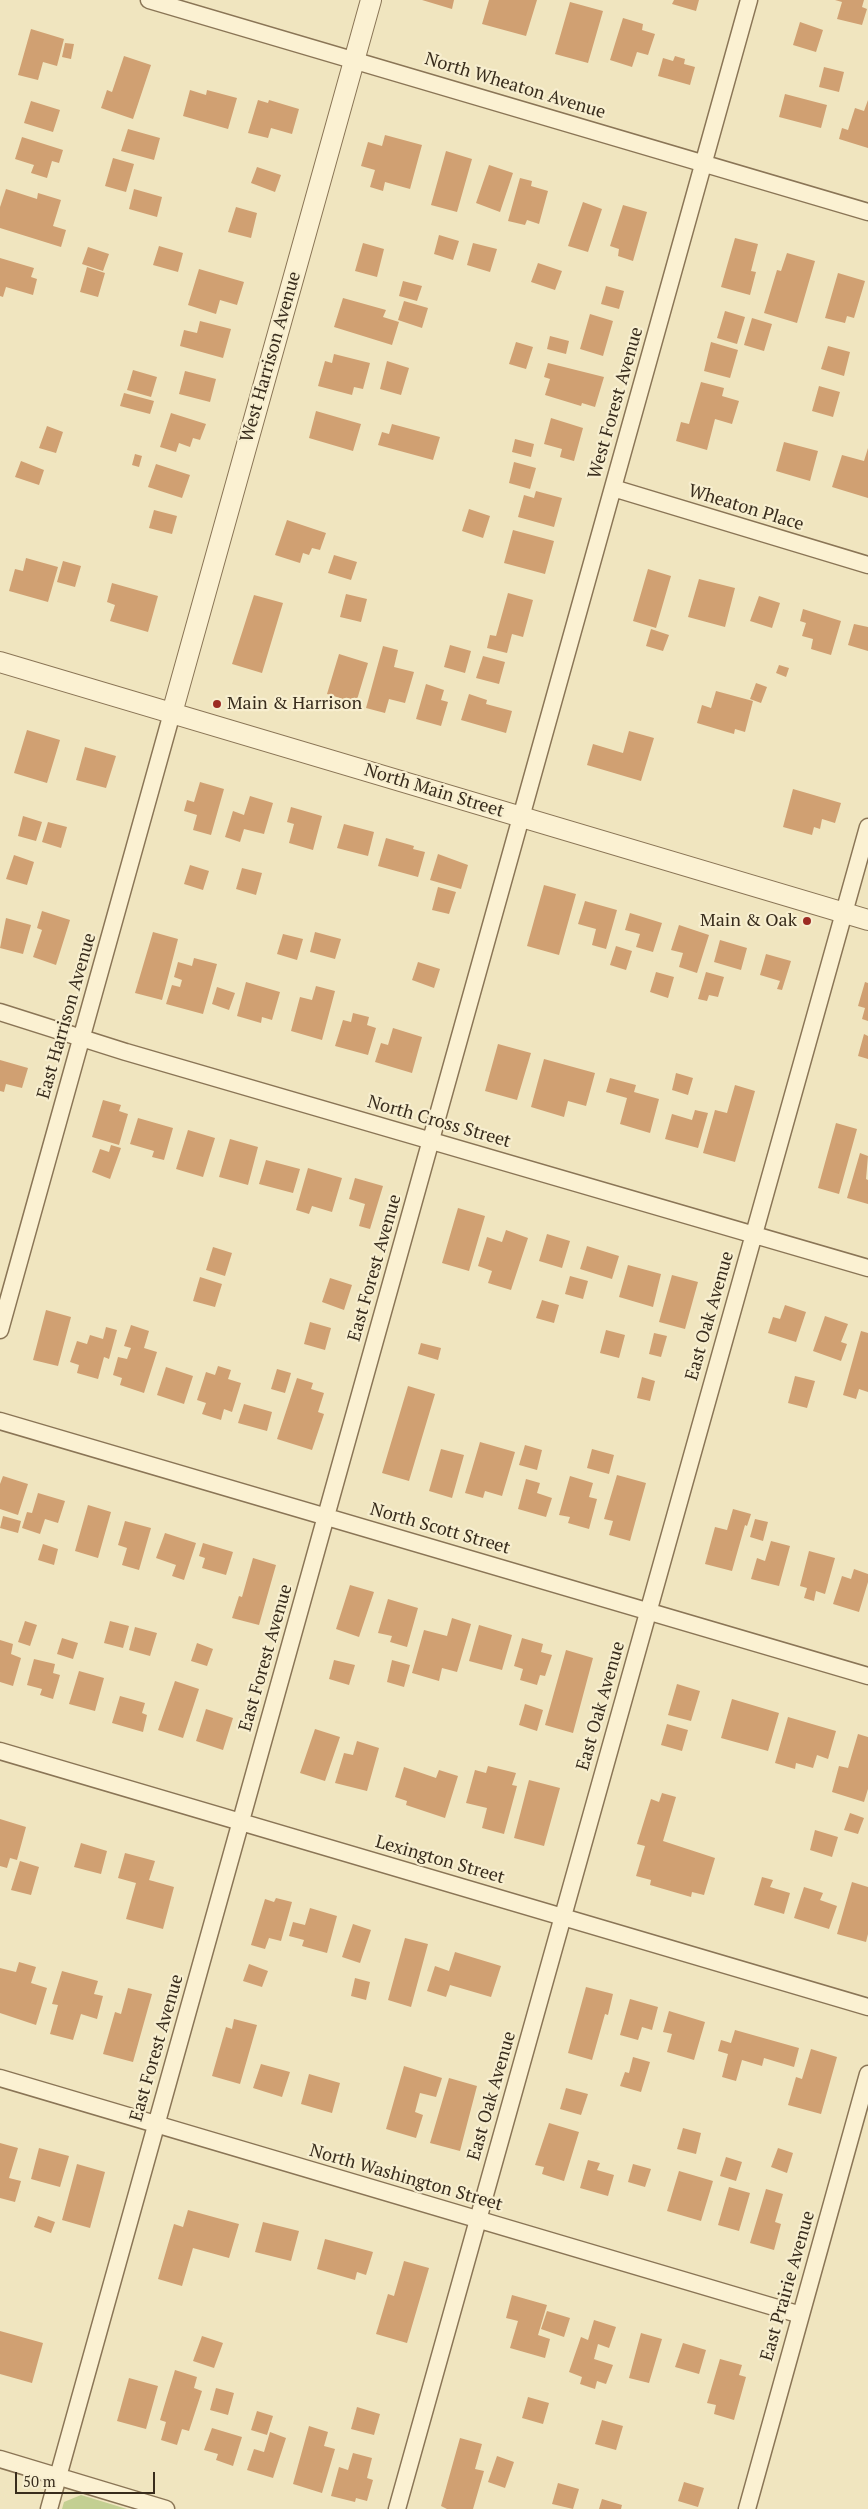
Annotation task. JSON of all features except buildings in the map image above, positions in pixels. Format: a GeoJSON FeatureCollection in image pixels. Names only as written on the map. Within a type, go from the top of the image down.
{"type":"FeatureCollection","features":[{"type":"Feature","properties":{"kind":"street","name":"North Wheaton Avenue"},"geometry":{"type":"LineString","coordinates":[[150,0],[868,212]]}},
{"type":"Feature","properties":{"kind":"street","name":"West Harrison Avenue"},"geometry":{"type":"LineString","coordinates":[[172,713],[371,0]]}},
{"type":"Feature","properties":{"kind":"street","name":"West Forest Avenue"},"geometry":{"type":"LineString","coordinates":[[521,817],[749,0]]}},
{"type":"Feature","properties":{"kind":"street","name":"Wheaton Place"},"geometry":{"type":"LineString","coordinates":[[613,488],[868,565]]}},
{"type":"Feature","properties":{"kind":"street","name":"North Main Street"},"geometry":{"type":"LineString","coordinates":[[0,662],[868,920]]}},
{"type":"Feature","properties":{"kind":"street","name":"East Harrison Avenue"},"geometry":{"type":"LineString","coordinates":[[0,1330],[172,713]]}},
{"type":"Feature","properties":{"kind":"street","name":"East Forest Avenue"},"geometry":{"type":"LineString","coordinates":[[49,2509],[521,817]]}},
{"type":"Feature","properties":{"kind":"street","name":"East Oak Avenue"},"geometry":{"type":"LineString","coordinates":[[398,2509],[868,827]]}},
{"type":"Feature","properties":{"kind":"street","name":"North Cross Street"},"geometry":{"type":"LineString","coordinates":[[0,1012],[431,1141],[868,1268]]}},
{"type":"Feature","properties":{"kind":"street","name":"North Scott Street"},"geometry":{"type":"LineString","coordinates":[[0,1421],[868,1676]]}},
{"type":"Feature","properties":{"kind":"street","name":"Lexington Street"},"geometry":{"type":"LineString","coordinates":[[0,1751],[868,2007]]}},
{"type":"Feature","properties":{"kind":"street","name":"East Prairie Avenue"},"geometry":{"type":"LineString","coordinates":[[747,2509],[868,2074]]}},
{"type":"Feature","properties":{"kind":"street","name":"North Washington Street"},"geometry":{"type":"LineString","coordinates":[[0,2078],[801,2315]]}},
{"type":"Feature","properties":{"kind":"street"},"geometry":{"type":"LineString","coordinates":[[0,2459],[166,2509]]}},
{"type":"Feature","properties":{"kind":"green space"},"geometry":{"type":"Polygon","coordinates":[[[81,2495],[127,2509],[62,2509],[64,2502],[81,2495]]]}},
{"type":"Feature","properties":{"kind":"place","name":"Main & Harrison"},"geometry":{"type":"Point","coordinates":[217,704]}},
{"type":"Feature","properties":{"kind":"place","name":"Main & Oak"},"geometry":{"type":"Point","coordinates":[807,921]}}]}
